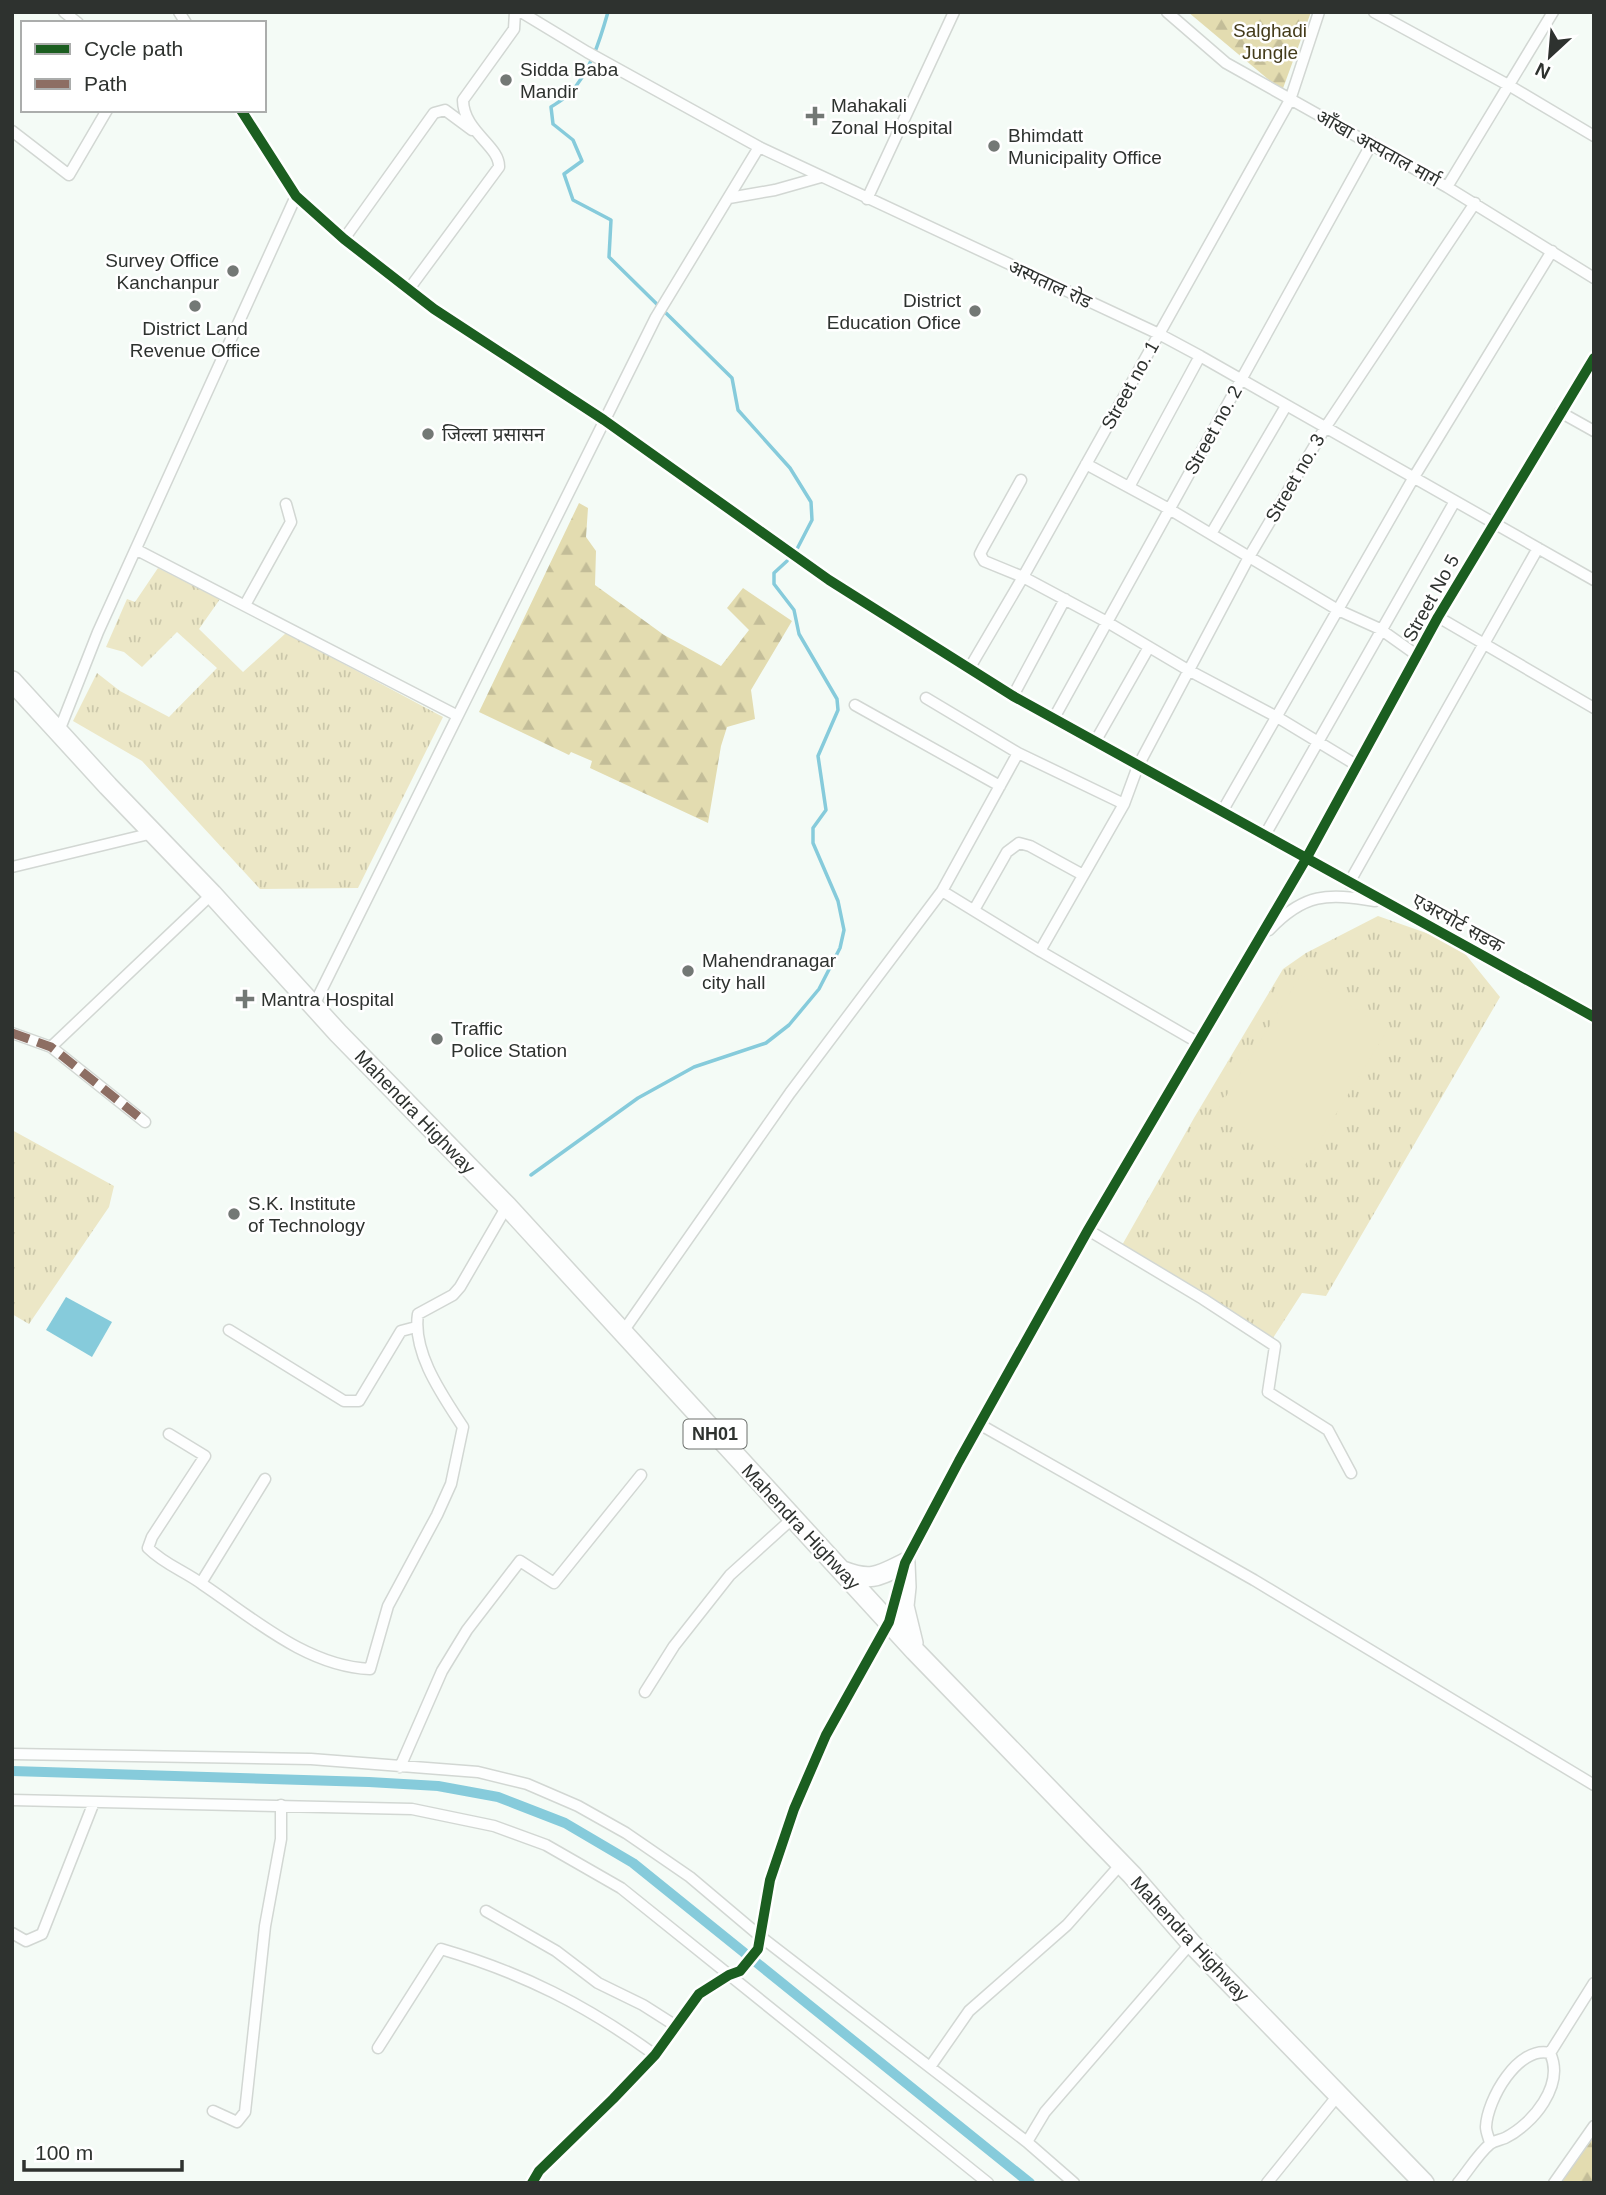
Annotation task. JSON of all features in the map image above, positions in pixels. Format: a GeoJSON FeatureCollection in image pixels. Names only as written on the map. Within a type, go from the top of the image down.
{"type":"FeatureCollection","features":[{"type":"Feature","properties":{"kind":"highway","name":"Mahendra Highway"},"geometry":{"type":"LineString","coordinates":[[12,681],[338,1033],[507,1206],[915,1651],[1121,1864],[1191,1943],[1424,2183]]}},
{"type":"Feature","properties":{"kind":"highway"},"geometry":{"type":"LineString","coordinates":[[839,1569],[859,1577],[874,1578],[905,1563],[905,1620],[915,1651]]}},
{"type":"Feature","properties":{"kind":"street"},"geometry":{"type":"LineString","coordinates":[[472,130],[463,106],[463,97],[514,29],[515,12]]}},
{"type":"Feature","properties":{"kind":"street","name":"अस्पताल रोड"},"geometry":{"type":"LineString","coordinates":[[521,12],[587,52],[759,146],[1159,334],[1594,580]]}},
{"type":"Feature","properties":{"kind":"street"},"geometry":{"type":"LineString","coordinates":[[867,199],[954,12]]}},
{"type":"Feature","properties":{"kind":"street","name":"आँखा अस्पताल मार्ग"},"geometry":{"type":"LineString","coordinates":[[1167,12],[1226,64],[1372,143],[1475,203],[1594,278]]}},
{"type":"Feature","properties":{"kind":"street","name":"Street no. 1"},"geometry":{"type":"LineString","coordinates":[[968,669],[1023,577],[1290,100],[1319,12]]}},
{"type":"Feature","properties":{"kind":"street"},"geometry":{"type":"LineString","coordinates":[[1374,12],[1510,86],[1594,136]]}},
{"type":"Feature","properties":{"kind":"street"},"geometry":{"type":"LineString","coordinates":[[1447,187],[1553,12]]}},
{"type":"Feature","properties":{"kind":"street"},"geometry":{"type":"LineString","coordinates":[[344,239],[434,113],[445,110],[472,130],[496,154],[499,167],[409,289]]}},
{"type":"Feature","properties":{"kind":"street"},"geometry":{"type":"LineString","coordinates":[[12,131],[69,175],[106,112]]}},
{"type":"Feature","properties":{"kind":"street","name":"एअरपोर्ट सडक"},"geometry":{"type":"LineString","coordinates":[[242,112],[296,196],[344,239],[435,309],[604,420],[829,580],[1013,696],[1594,1017]]}},
{"type":"Feature","properties":{"kind":"street","name":"Street no. 2"},"geometry":{"type":"LineString","coordinates":[[1054,718],[1372,143]]}},
{"type":"Feature","properties":{"kind":"street"},"geometry":{"type":"LineString","coordinates":[[314,1005],[656,317],[759,146]]}},
{"type":"Feature","properties":{"kind":"street"},"geometry":{"type":"LineString","coordinates":[[729,198],[775,190],[821,177]]}},
{"type":"Feature","properties":{"kind":"street"},"geometry":{"type":"LineString","coordinates":[[59,731],[98,632],[296,196]]}},
{"type":"Feature","properties":{"kind":"street","name":"Street no. 3"},"geometry":{"type":"LineString","coordinates":[[1040,951],[1124,804],[1138,766],[1188,670],[1325,428],[1475,203]]}},
{"type":"Feature","properties":{"kind":"street"},"geometry":{"type":"LineString","coordinates":[[1223,810],[1414,477],[1552,251]]}},
{"type":"Feature","properties":{"kind":"street"},"geometry":{"type":"LineString","coordinates":[[1129,487],[1200,356]]}},
{"type":"Feature","properties":{"kind":"street","name":"Street No 5"},"geometry":{"type":"LineString","coordinates":[[1256,944],[1358,766],[1438,617],[1594,358]]}},
{"type":"Feature","properties":{"kind":"street"},"geometry":{"type":"LineString","coordinates":[[1211,534],[1286,406]]}},
{"type":"Feature","properties":{"kind":"street"},"geometry":{"type":"LineString","coordinates":[[1560,412],[1594,431]]}},
{"type":"Feature","properties":{"kind":"street"},"geometry":{"type":"LineString","coordinates":[[1086,464],[1169,509],[1338,610],[1380,629],[1418,656]]}},
{"type":"Feature","properties":{"kind":"street"},"geometry":{"type":"LineString","coordinates":[[1021,480],[980,554],[984,561],[1023,577],[1107,622],[1188,670],[1277,717],[1358,766]]}},
{"type":"Feature","properties":{"kind":"street"},"geometry":{"type":"LineString","coordinates":[[1265,835],[1455,500]]}},
{"type":"Feature","properties":{"kind":"street"},"geometry":{"type":"LineString","coordinates":[[244,606],[291,522],[286,504]]}},
{"type":"Feature","properties":{"kind":"street"},"geometry":{"type":"LineString","coordinates":[[1349,883],[1538,548]]}},
{"type":"Feature","properties":{"kind":"street"},"geometry":{"type":"LineString","coordinates":[[137,550],[456,715]]}},
{"type":"Feature","properties":{"kind":"street"},"geometry":{"type":"LineString","coordinates":[[1013,696],[1065,599]]}},
{"type":"Feature","properties":{"kind":"street"},"geometry":{"type":"LineString","coordinates":[[1438,617],[1594,708]]}},
{"type":"Feature","properties":{"kind":"street"},"geometry":{"type":"LineString","coordinates":[[1095,741],[1149,647]]}},
{"type":"Feature","properties":{"kind":"street"},"geometry":{"type":"LineString","coordinates":[[926,698],[1018,753],[1124,804]]}},
{"type":"Feature","properties":{"kind":"street"},"geometry":{"type":"LineString","coordinates":[[855,705],[1000,786]]}},
{"type":"Feature","properties":{"kind":"street"},"geometry":{"type":"LineString","coordinates":[[622,1334],[790,1093],[942,891],[1018,753]]}},
{"type":"Feature","properties":{"kind":"street"},"geometry":{"type":"LineString","coordinates":[[12,867],[153,833]]}},
{"type":"Feature","properties":{"kind":"street"},"geometry":{"type":"LineString","coordinates":[[974,910],[1007,852],[1019,842],[1083,876]]}},
{"type":"Feature","properties":{"kind":"street"},"geometry":{"type":"LineString","coordinates":[[942,891],[1197,1042]]}},
{"type":"Feature","properties":{"kind":"street"},"geometry":{"type":"LineString","coordinates":[[51,1047],[212,894]]}},
{"type":"Feature","properties":{"kind":"street"},"geometry":{"type":"LineString","coordinates":[[532,2183],[539,2171],[655,2055],[699,1994],[740,1971],[758,1949],[770,1881],[794,1809],[826,1735],[889,1622],[905,1563],[1088,1230],[1256,944],[1286,912],[1317,898],[1331,896],[1384,902]]}},
{"type":"Feature","properties":{"kind":"street"},"geometry":{"type":"LineString","coordinates":[[13,1037],[51,1047],[145,1122]]}},
{"type":"Feature","properties":{"kind":"street"},"geometry":{"type":"LineString","coordinates":[[169,1434],[205,1456],[152,1537],[148,1548],[160,1560],[201,1583],[282,1640],[350,1668],[370,1669],[388,1606],[451,1485],[463,1427],[431,1377],[416,1327],[418,1314],[453,1295],[460,1287],[507,1206]]}},
{"type":"Feature","properties":{"kind":"street"},"geometry":{"type":"LineString","coordinates":[[1088,1230],[1275,1346],[1268,1392],[1328,1430],[1351,1473]]}},
{"type":"Feature","properties":{"kind":"street"},"geometry":{"type":"LineString","coordinates":[[229,1330],[344,1401],[359,1401],[401,1331],[416,1327]]}},
{"type":"Feature","properties":{"kind":"street"},"geometry":{"type":"LineString","coordinates":[[979,1424],[1254,1580],[1594,1785]]}},
{"type":"Feature","properties":{"kind":"street"},"geometry":{"type":"LineString","coordinates":[[400,1767],[442,1671],[467,1630],[520,1561],[554,1583],[641,1475]]}},
{"type":"Feature","properties":{"kind":"street"},"geometry":{"type":"LineString","coordinates":[[201,1583],[265,1479]]}},
{"type":"Feature","properties":{"kind":"street"},"geometry":{"type":"LineString","coordinates":[[645,1692],[674,1646],[730,1575],[793,1518]]}},
{"type":"Feature","properties":{"kind":"street"},"geometry":{"type":"LineString","coordinates":[[12,1754],[312,1759],[478,1772],[527,1784],[578,1806],[626,1833],[690,1877],[761,1937],[1027,2141],[1074,2183]]}},
{"type":"Feature","properties":{"kind":"street"},"geometry":{"type":"LineString","coordinates":[[12,1800],[412,1809],[494,1826],[546,1845],[621,1888],[988,2183]]}},
{"type":"Feature","properties":{"kind":"street"},"geometry":{"type":"LineString","coordinates":[[12,1933],[26,1941],[42,1934],[94,1802]]}},
{"type":"Feature","properties":{"kind":"street"},"geometry":{"type":"LineString","coordinates":[[213,2111],[237,2122],[245,2112],[265,1926],[282,1839],[281,1805]]}},
{"type":"Feature","properties":{"kind":"street"},"geometry":{"type":"LineString","coordinates":[[930,2067],[969,2011],[1067,1925],[1121,1864]]}},
{"type":"Feature","properties":{"kind":"street"},"geometry":{"type":"LineString","coordinates":[[486,1911],[556,1951],[598,1983],[643,2005],[676,2026]]}},
{"type":"Feature","properties":{"kind":"street"},"geometry":{"type":"LineString","coordinates":[[1027,2141],[1045,2112],[1191,1943]]}},
{"type":"Feature","properties":{"kind":"street"},"geometry":{"type":"LineString","coordinates":[[378,2048],[441,1949],[488,1963],[544,1987],[611,2023],[655,2055]]}},
{"type":"Feature","properties":{"kind":"street"},"geometry":{"type":"LineString","coordinates":[[1550,2053],[1594,1983]]}},
{"type":"Feature","properties":{"kind":"street"},"geometry":{"type":"LineString","coordinates":[[1490,2143],[1486,2129],[1489,2109],[1498,2088],[1517,2066],[1534,2053],[1550,2053]]}},
{"type":"Feature","properties":{"kind":"street"},"geometry":{"type":"LineString","coordinates":[[1458,2183],[1490,2143],[1506,2137],[1534,2117],[1548,2095],[1555,2064],[1550,2053]]}},
{"type":"Feature","properties":{"kind":"street"},"geometry":{"type":"LineString","coordinates":[[1267,2183],[1339,2094]]}},
{"type":"Feature","properties":{"kind":"street"},"geometry":{"type":"LineString","coordinates":[[1554,2183],[1594,2126]]}},
{"type":"Feature","properties":{"kind":"green space","name":"Salghadi Jungle"},"geometry":{"type":"Polygon","coordinates":[[[1188,12],[1311,12],[1282,91],[1188,12]]]}},
{"type":"Feature","properties":{"kind":"green space"},"geometry":{"type":"Polygon","coordinates":[[[579,503],[588,508],[586,537],[596,551],[595,585],[664,635],[721,666],[749,630],[727,608],[743,588],[792,621],[751,690],[755,719],[727,727],[721,746],[708,823],[590,768],[592,761],[571,752],[569,755],[479,712],[579,503]]]}},
{"type":"Feature","properties":{"kind":"green space"},"geometry":{"type":"Polygon","coordinates":[[[158,568],[220,599],[199,629],[243,672],[286,633],[443,717],[358,888],[260,889],[142,761],[73,721],[97,673],[120,691],[169,717],[217,668],[177,632],[142,667],[124,652],[106,647],[127,599],[135,602],[158,568]]]}},
{"type":"Feature","properties":{"kind":"green space"},"geometry":{"type":"Polygon","coordinates":[[[1378,916],[1449,941],[1462,950],[1500,997],[1326,1296],[1302,1293],[1273,1338],[1121,1247],[1283,969],[1306,953],[1378,916]]]}},
{"type":"Feature","properties":{"kind":"green space"},"geometry":{"type":"Polygon","coordinates":[[[1301,975],[1388,1029],[1305,1165],[1217,1111],[1301,975]]]}},
{"type":"Feature","properties":{"kind":"green space"},"geometry":{"type":"Polygon","coordinates":[[[12,1130],[114,1186],[109,1207],[29,1324],[12,1314],[12,1130]]]}},
{"type":"Feature","properties":{"kind":"green space"},"geometry":{"type":"Polygon","coordinates":[[[1594,2137],[1594,2183],[1560,2183],[1594,2137]]]}},
{"type":"Feature","properties":{"kind":"water"},"geometry":{"type":"Polygon","coordinates":[[[66,1297],[112,1322],[92,1357],[46,1330],[66,1297]]]}},
{"type":"Feature","properties":{"kind":"waterway"},"geometry":{"type":"LineString","coordinates":[[608,12],[598,45],[583,76],[569,94],[551,107],[553,124],[573,140],[582,161],[564,174],[573,200],[611,220],[609,257],[732,378],[738,410],[790,468],[811,502],[812,520],[797,549]]}},
{"type":"Feature","properties":{"kind":"waterway"},"geometry":{"type":"LineString","coordinates":[[531,1175],[638,1098],[694,1067],[766,1043],[789,1025],[819,989],[840,948],[844,930],[838,901],[813,843],[813,828],[826,810],[818,756],[838,710],[837,699],[799,634],[794,610],[774,584],[774,573],[787,561]]}},
{"type":"Feature","properties":{"kind":"waterway"},"geometry":{"type":"LineString","coordinates":[[12,1771],[438,1786],[498,1797],[565,1823],[633,1863],[1030,2183]]}},
{"type":"Feature","properties":{"kind":"marked path"},"geometry":{"type":"LineString","coordinates":[[12,1033],[51,1047],[145,1122]]}},
{"type":"Feature","properties":{"kind":"cycle path"},"geometry":{"type":"LineString","coordinates":[[242,112],[296,196],[344,239],[434,309],[604,420],[829,580],[1013,696],[1594,1017]]}},
{"type":"Feature","properties":{"kind":"cycle path"},"geometry":{"type":"LineString","coordinates":[[532,2183],[539,2171],[655,2055],[699,1994],[740,1971],[758,1949],[770,1880],[794,1809],[826,1735],[889,1622],[905,1563],[1088,1230],[1306,859],[1438,617],[1594,358]]}},
{"type":"Feature","properties":{"kind":"place","name":"Sidda Baba Mandir"},"geometry":{"type":"Point","coordinates":[506,80]}},
{"type":"Feature","properties":{"kind":"place","name":"Mahakali Zonal Hospital"},"geometry":{"type":"Point","coordinates":[815,116]}},
{"type":"Feature","properties":{"kind":"place","name":"Bhimdatt Municipality Office"},"geometry":{"type":"Point","coordinates":[994,146]}},
{"type":"Feature","properties":{"kind":"place","name":"Survey Office Kanchanpur"},"geometry":{"type":"Point","coordinates":[233,271]}},
{"type":"Feature","properties":{"kind":"place","name":"District Land Revenue Office"},"geometry":{"type":"Point","coordinates":[195,306]}},
{"type":"Feature","properties":{"kind":"place","name":"District Education Ofice"},"geometry":{"type":"Point","coordinates":[975,311]}},
{"type":"Feature","properties":{"kind":"place","name":"जिल्ला प्रसासन"},"geometry":{"type":"Point","coordinates":[428,434]}},
{"type":"Feature","properties":{"kind":"place","name":"Mahendranagar city hall"},"geometry":{"type":"Point","coordinates":[688,971]}},
{"type":"Feature","properties":{"kind":"place","name":"Mantra Hospital"},"geometry":{"type":"Point","coordinates":[245,999]}},
{"type":"Feature","properties":{"kind":"place","name":"Traffic Police Station"},"geometry":{"type":"Point","coordinates":[437,1039]}},
{"type":"Feature","properties":{"kind":"place","name":"S.K. Institute of Technology"},"geometry":{"type":"Point","coordinates":[234,1214]}}]}
